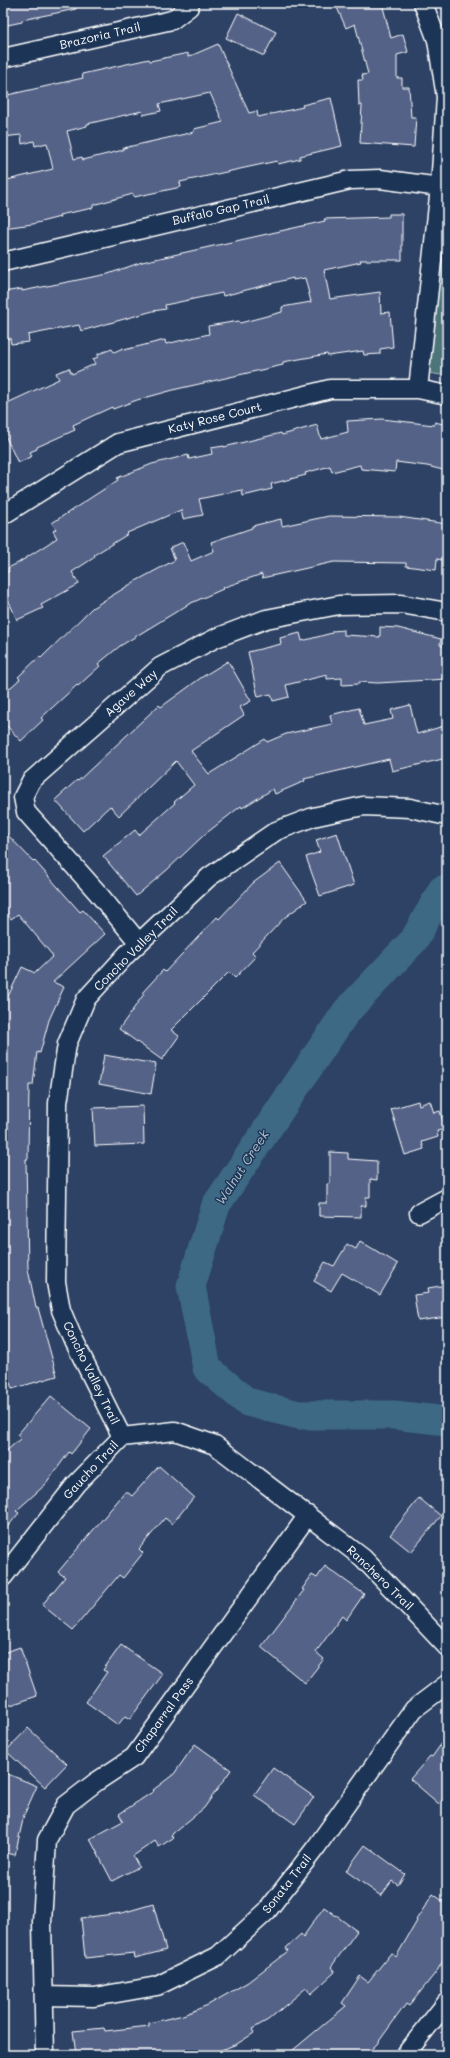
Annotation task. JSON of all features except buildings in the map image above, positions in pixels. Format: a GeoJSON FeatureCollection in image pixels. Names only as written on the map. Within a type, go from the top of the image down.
{"type":"FeatureCollection","features":[{"type":"Feature","properties":{"kind":"street","name":"Brazoria Trail"},"geometry":{"type":"LineString","coordinates":[[3,58],[172,20],[189,7],[190,3]]}},
{"type":"Feature","properties":{"kind":"street"},"geometry":{"type":"LineString","coordinates":[[418,389],[440,187],[446,97],[438,40],[423,3]]}},
{"type":"Feature","properties":{"kind":"street","name":"Buffalo Gap Trail"},"geometry":{"type":"LineString","coordinates":[[3,262],[350,180],[380,179],[440,187]]}},
{"type":"Feature","properties":{"kind":"street","name":"Katy Rose Court"},"geometry":{"type":"LineString","coordinates":[[3,515],[118,443],[330,389],[418,389],[447,395]]}},
{"type":"Feature","properties":{"kind":"street","name":"Agave Way"},"geometry":{"type":"LineString","coordinates":[[139,943],[97,892],[26,812],[23,797],[31,781],[160,667],[216,638],[266,619],[339,606],[401,604],[447,612]]}},
{"type":"Feature","properties":{"kind":"street","name":"Concho Valley Trail"},"geometry":{"type":"LineString","coordinates":[[122,1437],[74,1341],[60,1303],[56,1282],[58,1103],[67,1044],[86,999],[139,943],[209,877],[276,831],[313,817],[364,806],[410,808],[447,816]]}},
{"type":"Feature","properties":{"kind":"street"},"geometry":{"type":"LineString","coordinates":[[419,1213],[447,1198]]}},
{"type":"Feature","properties":{"kind":"street","name":"Gaucho Trail"},"geometry":{"type":"LineString","coordinates":[[3,1577],[76,1484],[122,1437],[175,1431],[215,1445],[308,1516]]}},
{"type":"Feature","properties":{"kind":"street","name":"Ranchero Trail"},"geometry":{"type":"LineString","coordinates":[[308,1516],[363,1558],[447,1646]]}},
{"type":"Feature","properties":{"kind":"street","name":"Chaparral Pass"},"geometry":{"type":"LineString","coordinates":[[45,2055],[42,1922],[47,1840],[66,1805],[96,1782],[134,1757],[308,1516]]}},
{"type":"Feature","properties":{"kind":"street","name":"Sonata Trail"},"geometry":{"type":"LineString","coordinates":[[44,1996],[94,1997],[157,1986],[218,1956],[267,1912],[317,1846],[414,1708],[447,1684]]}},
{"type":"Feature","properties":{"kind":"street"},"geometry":{"type":"LineString","coordinates":[[405,2055],[447,2002]]}},
{"type":"Feature","properties":{"kind":"green space"},"geometry":{"type":"Polygon","coordinates":[[[447,216],[447,376],[429,373],[447,216]]]}},
{"type":"Feature","properties":{"kind":"waterway","name":"Walnut Creek"},"geometry":{"type":"LineString","coordinates":[[447,889],[442,890],[414,940],[346,1012],[216,1205],[191,1286],[207,1368],[247,1402],[299,1415],[394,1415],[447,1421]]}}]}
